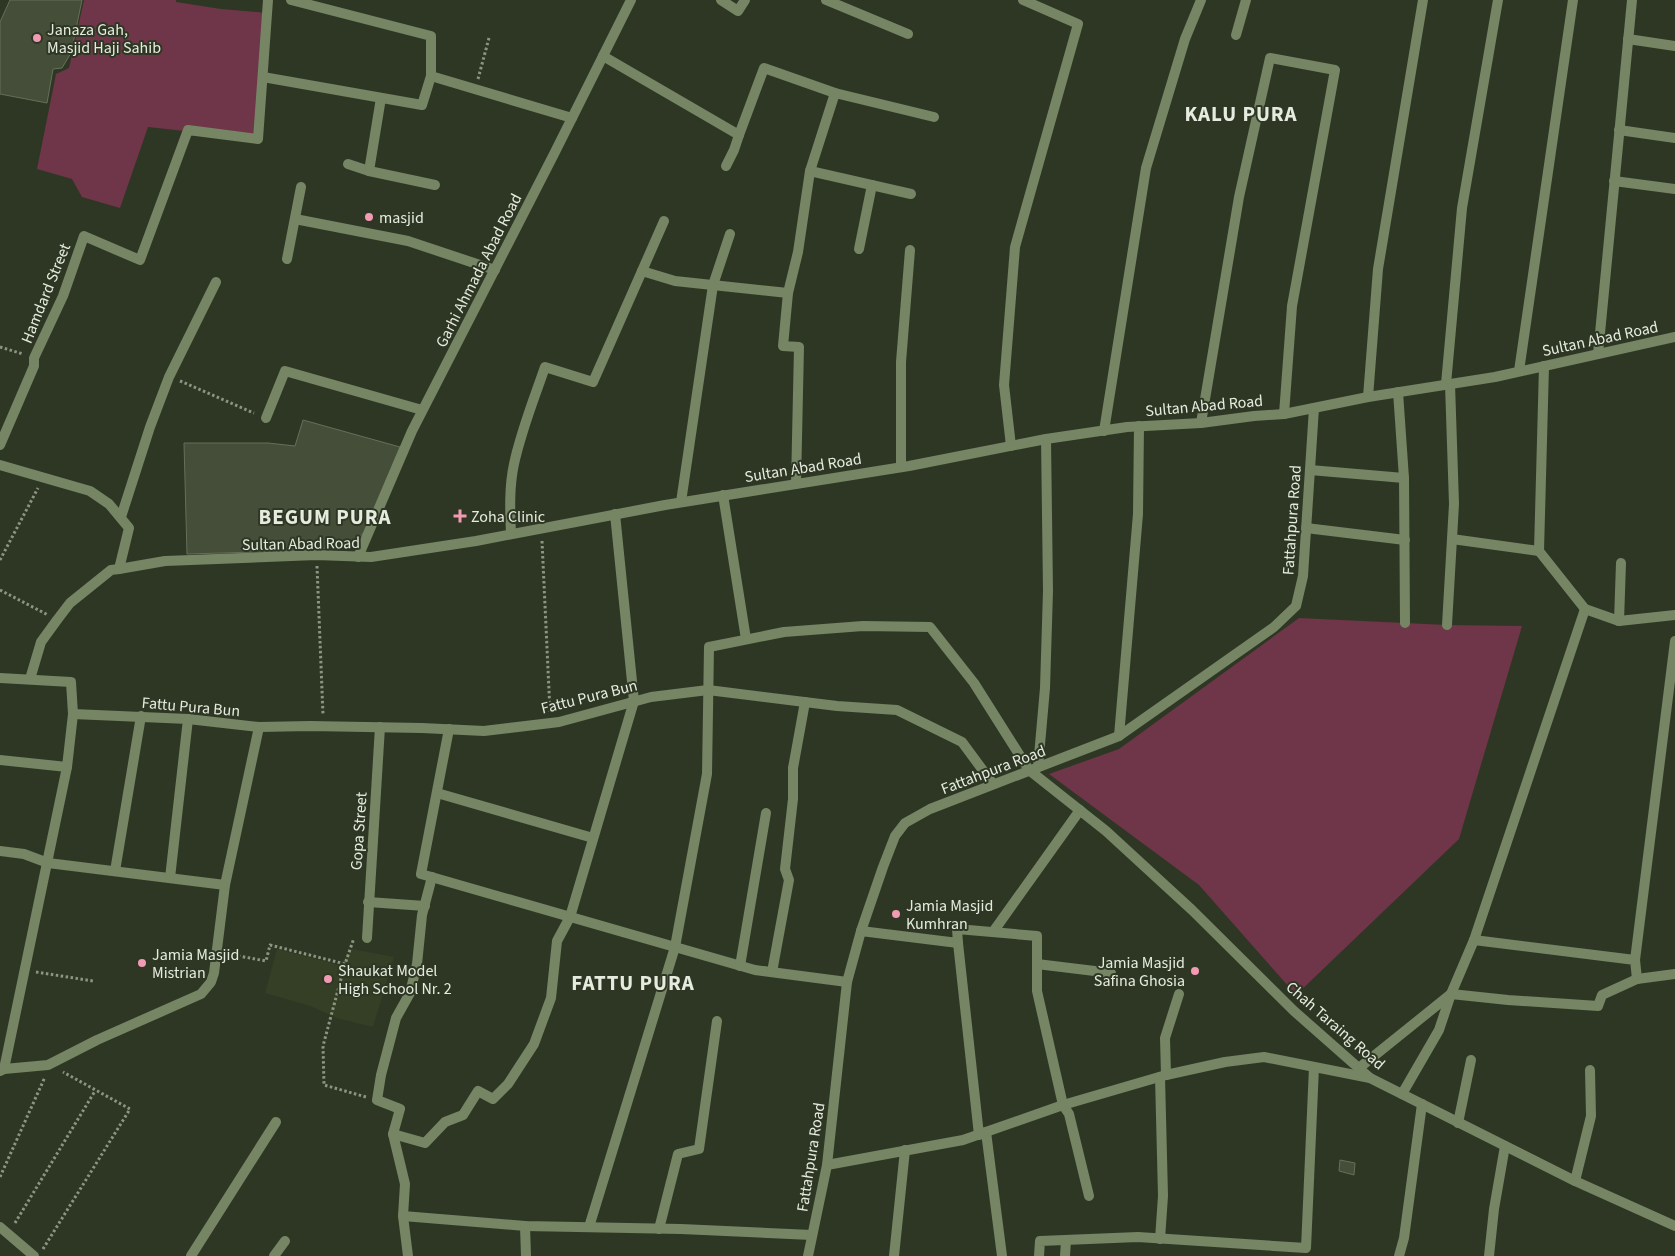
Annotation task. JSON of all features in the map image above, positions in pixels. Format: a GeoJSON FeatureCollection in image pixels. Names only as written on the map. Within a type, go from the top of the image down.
{"type":"FeatureCollection","features":[{"type":"Feature","properties":{"kind":"street"},"geometry":{"type":"LineString","coordinates":[[268,0],[263,76],[422,105],[431,76],[431,36],[291,0]]}},
{"type":"Feature","properties":{"kind":"street","name":"Garhi Ahmada Abad Road"},"geometry":{"type":"LineString","coordinates":[[358,557],[422,410],[631,0]]}},
{"type":"Feature","properties":{"kind":"street"},"geometry":{"type":"LineString","coordinates":[[721,0],[738,11],[744,0]]}},
{"type":"Feature","properties":{"kind":"street"},"geometry":{"type":"LineString","coordinates":[[826,0],[908,34]]}},
{"type":"Feature","properties":{"kind":"street"},"geometry":{"type":"LineString","coordinates":[[1011,446],[1004,385],[1015,248],[1078,24],[1023,0]]}},
{"type":"Feature","properties":{"kind":"street"},"geometry":{"type":"LineString","coordinates":[[1104,431],[1146,168],[1185,38],[1201,0]]}},
{"type":"Feature","properties":{"kind":"street"},"geometry":{"type":"LineString","coordinates":[[1236,35],[1246,0]]}},
{"type":"Feature","properties":{"kind":"street"},"geometry":{"type":"LineString","coordinates":[[1368,397],[1378,269],[1423,0]]}},
{"type":"Feature","properties":{"kind":"street"},"geometry":{"type":"LineString","coordinates":[[1447,625],[1454,504],[1448,384],[1462,208],[1498,0]]}},
{"type":"Feature","properties":{"kind":"street"},"geometry":{"type":"LineString","coordinates":[[1519,371],[1573,0]]}},
{"type":"Feature","properties":{"kind":"street"},"geometry":{"type":"LineString","coordinates":[[1598,354],[1632,0]]}},
{"type":"Feature","properties":{"kind":"street"},"geometry":{"type":"LineString","coordinates":[[1628,39],[1675,46]]}},
{"type":"Feature","properties":{"kind":"street"},"geometry":{"type":"LineString","coordinates":[[603,56],[739,135]]}},
{"type":"Feature","properties":{"kind":"street"},"geometry":{"type":"LineString","coordinates":[[1201,423],[1239,197],[1270,58],[1335,70],[1292,306],[1284,414]]}},
{"type":"Feature","properties":{"kind":"street"},"geometry":{"type":"LineString","coordinates":[[726,166],[734,150],[764,68],[835,92],[934,118]]}},
{"type":"Feature","properties":{"kind":"street","name":"Hamdard Street"},"geometry":{"type":"LineString","coordinates":[[0,445],[34,366],[34,358],[63,296],[84,236],[140,260],[188,130],[258,139],[263,76]]}},
{"type":"Feature","properties":{"kind":"street"},"geometry":{"type":"LineString","coordinates":[[431,76],[572,118]]}},
{"type":"Feature","properties":{"kind":"street"},"geometry":{"type":"LineString","coordinates":[[796,484],[799,347],[783,346],[788,293],[798,252],[810,171],[835,92]]}},
{"type":"Feature","properties":{"kind":"street"},"geometry":{"type":"LineString","coordinates":[[369,171],[381,98]]}},
{"type":"Feature","properties":{"kind":"street"},"geometry":{"type":"LineString","coordinates":[[1619,130],[1675,138]]}},
{"type":"Feature","properties":{"kind":"street"},"geometry":{"type":"LineString","coordinates":[[348,164],[369,171],[435,185]]}},
{"type":"Feature","properties":{"kind":"street"},"geometry":{"type":"LineString","coordinates":[[810,171],[911,194]]}},
{"type":"Feature","properties":{"kind":"street"},"geometry":{"type":"LineString","coordinates":[[1614,181],[1675,189]]}},
{"type":"Feature","properties":{"kind":"street"},"geometry":{"type":"LineString","coordinates":[[859,250],[872,185]]}},
{"type":"Feature","properties":{"kind":"street"},"geometry":{"type":"LineString","coordinates":[[287,259],[301,187]]}},
{"type":"Feature","properties":{"kind":"street"},"geometry":{"type":"LineString","coordinates":[[295,219],[408,241],[495,270]]}},
{"type":"Feature","properties":{"kind":"street"},"geometry":{"type":"LineString","coordinates":[[511,534],[510,502],[514,465],[526,422],[545,367],[593,382],[664,221]]}},
{"type":"Feature","properties":{"kind":"street"},"geometry":{"type":"LineString","coordinates":[[681,502],[713,285],[730,234]]}},
{"type":"Feature","properties":{"kind":"street"},"geometry":{"type":"LineString","coordinates":[[901,467],[901,362],[910,250]]}},
{"type":"Feature","properties":{"kind":"street"},"geometry":{"type":"LineString","coordinates":[[642,271],[676,281],[788,293]]}},
{"type":"Feature","properties":{"kind":"street"},"geometry":{"type":"LineString","coordinates":[[121,517],[150,427],[169,376],[216,282]]}},
{"type":"Feature","properties":{"kind":"street","name":"Sultan Abad Road"},"geometry":{"type":"LineString","coordinates":[[30,679],[41,642],[57,620],[70,603],[112,570],[165,561],[316,555],[371,557],[511,534],[681,502],[901,467],[1046,440],[1139,426],[1201,423],[1284,414],[1368,397],[1519,371],[1675,337]]}},
{"type":"Feature","properties":{"kind":"street"},"geometry":{"type":"LineString","coordinates":[[1544,366],[1539,551],[1585,609],[1619,621],[1675,615]]}},
{"type":"Feature","properties":{"kind":"street"},"geometry":{"type":"LineString","coordinates":[[266,418],[285,371],[422,410]]}},
{"type":"Feature","properties":{"kind":"street"},"geometry":{"type":"LineString","coordinates":[[1398,392],[1404,478],[1405,623]]}},
{"type":"Feature","properties":{"kind":"street","name":"Fattahpura Road"},"geometry":{"type":"LineString","coordinates":[[808,1256],[827,1165],[847,982],[861,931],[895,836],[905,823],[930,809],[1119,736],[1274,627],[1296,606],[1303,576],[1314,408]]}},
{"type":"Feature","properties":{"kind":"street"},"geometry":{"type":"LineString","coordinates":[[1119,736],[1138,514],[1139,426]]}},
{"type":"Feature","properties":{"kind":"street"},"geometry":{"type":"LineString","coordinates":[[1034,769],[1045,688],[1048,591],[1046,440]]}},
{"type":"Feature","properties":{"kind":"street"},"geometry":{"type":"LineString","coordinates":[[0,465],[90,491],[109,504],[129,528],[119,569]]}},
{"type":"Feature","properties":{"kind":"street"},"geometry":{"type":"LineString","coordinates":[[1310,470],[1404,478]]}},
{"type":"Feature","properties":{"kind":"street"},"geometry":{"type":"LineString","coordinates":[[589,1227],[675,947],[707,774],[709,647],[746,640],[723,495]]}},
{"type":"Feature","properties":{"kind":"street"},"geometry":{"type":"LineString","coordinates":[[393,1134],[425,1143],[445,1122],[463,1115],[478,1091],[494,1099],[508,1084],[534,1044],[551,998],[557,941],[570,917],[634,701],[615,514]]}},
{"type":"Feature","properties":{"kind":"street"},"geometry":{"type":"LineString","coordinates":[[1306,528],[1405,540]]}},
{"type":"Feature","properties":{"kind":"street"},"geometry":{"type":"LineString","coordinates":[[1452,538],[1539,551]]}},
{"type":"Feature","properties":{"kind":"street"},"geometry":{"type":"LineString","coordinates":[[1619,621],[1621,563]]}},
{"type":"Feature","properties":{"kind":"street"},"geometry":{"type":"LineString","coordinates":[[1402,1094],[1439,1030],[1451,994],[1474,940],[1585,609]]}},
{"type":"Feature","properties":{"kind":"street","name":"Chah Taraing Road"},"geometry":{"type":"LineString","coordinates":[[746,640],[784,632],[853,626],[930,627],[974,683],[1034,769],[1106,831],[1185,904],[1294,1011],[1370,1078],[1575,1181],[1675,1226]]}},
{"type":"Feature","properties":{"kind":"street"},"geometry":{"type":"LineString","coordinates":[[1637,979],[1635,960],[1675,641]]}},
{"type":"Feature","properties":{"kind":"street"},"geometry":{"type":"LineString","coordinates":[[0,678],[71,682],[73,714],[67,767],[48,863],[26,970],[2,1070],[48,1069],[98,1040],[201,994],[211,982],[218,952],[226,885],[260,727]]}},
{"type":"Feature","properties":{"kind":"street","name":"Fattu Pura Bun"},"geometry":{"type":"LineString","coordinates":[[73,714],[188,719],[260,727],[324,726],[484,731],[559,722],[651,697],[708,690],[837,706],[897,710],[962,742],[993,784]]}},
{"type":"Feature","properties":{"kind":"street"},"geometry":{"type":"LineString","coordinates":[[772,972],[789,880],[785,869],[793,799],[793,768],[805,702]]}},
{"type":"Feature","properties":{"kind":"street"},"geometry":{"type":"LineString","coordinates":[[115,871],[141,716]]}},
{"type":"Feature","properties":{"kind":"street"},"geometry":{"type":"LineString","coordinates":[[170,878],[188,719]]}},
{"type":"Feature","properties":{"kind":"street","name":"Gopa Street"},"geometry":{"type":"LineString","coordinates":[[367,938],[380,727]]}},
{"type":"Feature","properties":{"kind":"street"},"geometry":{"type":"LineString","coordinates":[[449,729],[421,874],[755,970],[847,982]]}},
{"type":"Feature","properties":{"kind":"street"},"geometry":{"type":"LineString","coordinates":[[0,760],[67,767]]}},
{"type":"Feature","properties":{"kind":"street"},"geometry":{"type":"LineString","coordinates":[[437,794],[593,838]]}},
{"type":"Feature","properties":{"kind":"street"},"geometry":{"type":"LineString","coordinates":[[993,932],[1080,810]]}},
{"type":"Feature","properties":{"kind":"street"},"geometry":{"type":"LineString","coordinates":[[740,966],[766,813]]}},
{"type":"Feature","properties":{"kind":"street"},"geometry":{"type":"LineString","coordinates":[[0,851],[24,854],[48,863],[226,885]]}},
{"type":"Feature","properties":{"kind":"street"},"geometry":{"type":"LineString","coordinates":[[408,1256],[403,1216],[405,1184],[393,1134],[400,1109],[377,1100],[381,1075],[396,1018],[410,994],[417,964],[422,915],[432,877]]}},
{"type":"Feature","properties":{"kind":"street"},"geometry":{"type":"LineString","coordinates":[[368,902],[424,906]]}},
{"type":"Feature","properties":{"kind":"street"},"geometry":{"type":"LineString","coordinates":[[1002,1256],[982,1133],[957,929],[1037,936],[1037,991],[1063,1105],[1069,1114],[1089,1196]]}},
{"type":"Feature","properties":{"kind":"street"},"geometry":{"type":"LineString","coordinates":[[861,931],[958,943]]}},
{"type":"Feature","properties":{"kind":"street"},"geometry":{"type":"LineString","coordinates":[[1474,940],[1635,960]]}},
{"type":"Feature","properties":{"kind":"street"},"geometry":{"type":"LineString","coordinates":[[1036,964],[1110,972]]}},
{"type":"Feature","properties":{"kind":"street"},"geometry":{"type":"LineString","coordinates":[[1359,1068],[1451,994],[1598,1006],[1602,995],[1637,979],[1675,974]]}},
{"type":"Feature","properties":{"kind":"street"},"geometry":{"type":"LineString","coordinates":[[1160,1239],[1163,1196],[1163,1076],[1165,1038],[1179,994]]}},
{"type":"Feature","properties":{"kind":"street"},"geometry":{"type":"LineString","coordinates":[[659,1229],[678,1154],[699,1149],[717,1021]]}},
{"type":"Feature","properties":{"kind":"street"},"geometry":{"type":"LineString","coordinates":[[827,1165],[963,1140],[1063,1105],[1163,1076],[1225,1062],[1264,1057],[1370,1078]]}},
{"type":"Feature","properties":{"kind":"street"},"geometry":{"type":"LineString","coordinates":[[1458,1122],[1471,1060]]}},
{"type":"Feature","properties":{"kind":"street"},"geometry":{"type":"LineString","coordinates":[[1039,1256],[1040,1241],[1138,1237],[1306,1248],[1314,1067]]}},
{"type":"Feature","properties":{"kind":"street"},"geometry":{"type":"LineString","coordinates":[[1575,1181],[1591,1116],[1590,1070]]}},
{"type":"Feature","properties":{"kind":"street"},"geometry":{"type":"LineString","coordinates":[[1399,1256],[1404,1238],[1422,1104]]}},
{"type":"Feature","properties":{"kind":"street"},"geometry":{"type":"LineString","coordinates":[[191,1256],[276,1122]]}},
{"type":"Feature","properties":{"kind":"street"},"geometry":{"type":"LineString","coordinates":[[1489,1256],[1494,1209],[1506,1146]]}},
{"type":"Feature","properties":{"kind":"street"},"geometry":{"type":"LineString","coordinates":[[894,1256],[905,1150]]}},
{"type":"Feature","properties":{"kind":"street"},"geometry":{"type":"LineString","coordinates":[[403,1216],[526,1226],[812,1234]]}},
{"type":"Feature","properties":{"kind":"street"},"geometry":{"type":"LineString","coordinates":[[526,1226],[526,1256]]}},
{"type":"Feature","properties":{"kind":"street"},"geometry":{"type":"LineString","coordinates":[[4,1230],[34,1256]]}},
{"type":"Feature","properties":{"kind":"street"},"geometry":{"type":"LineString","coordinates":[[1066,1240],[1066,1256]]}},
{"type":"Feature","properties":{"kind":"street"},"geometry":{"type":"LineString","coordinates":[[274,1256],[285,1241]]}},
{"type":"Feature","properties":{"kind":"path"},"geometry":{"type":"LineString","coordinates":[[475,89],[489,38]]}},
{"type":"Feature","properties":{"kind":"path"},"geometry":{"type":"LineString","coordinates":[[0,347],[34,358]]}},
{"type":"Feature","properties":{"kind":"path"},"geometry":{"type":"LineString","coordinates":[[169,376],[266,418]]}},
{"type":"Feature","properties":{"kind":"path"},"geometry":{"type":"LineString","coordinates":[[0,560],[44,478]]}},
{"type":"Feature","properties":{"kind":"path"},"geometry":{"type":"LineString","coordinates":[[541,528],[550,723]]}},
{"type":"Feature","properties":{"kind":"path"},"geometry":{"type":"LineString","coordinates":[[316,555],[324,726]]}},
{"type":"Feature","properties":{"kind":"path"},"geometry":{"type":"LineString","coordinates":[[0,590],[57,620]]}},
{"type":"Feature","properties":{"kind":"path"},"geometry":{"type":"LineString","coordinates":[[367,938],[354,936],[345,964],[323,1046],[324,1085],[377,1100]]}},
{"type":"Feature","properties":{"kind":"path"},"geometry":{"type":"LineString","coordinates":[[218,952],[266,961],[270,945],[345,964]]}},
{"type":"Feature","properties":{"kind":"path"},"geometry":{"type":"LineString","coordinates":[[26,970],[93,981]]}},
{"type":"Feature","properties":{"kind":"path"},"geometry":{"type":"LineString","coordinates":[[0,1177],[48,1069],[60,1070],[130,1109],[39,1256]]}},
{"type":"Feature","properties":{"kind":"path"},"geometry":{"type":"LineString","coordinates":[[4,1230],[95,1091]]}},
{"type":"Feature","properties":{"kind":"shaded area"},"geometry":{"type":"Polygon","coordinates":[[[84,0],[176,0],[176,2],[221,9],[267,13],[258,139],[148,127],[120,208],[82,197],[72,179],[37,169],[56,74],[69,68],[84,0]]]}},
{"type":"Feature","properties":{"kind":"shaded area"},"geometry":{"type":"Polygon","coordinates":[[[1299,618],[1447,625],[1522,626],[1459,839],[1296,995],[1199,885],[1049,774],[1119,749],[1299,618]]]}},
{"type":"Feature","properties":{"kind":"shaded area","name":"Shaukat Model High School Nr. 2"},"geometry":{"type":"Polygon","coordinates":[[[277,949],[339,965],[352,949],[394,957],[373,1027],[337,1018],[310,1006],[265,993],[277,949]]]}},
{"type":"Feature","properties":{"kind":"building","name":"Janaza Gah, Masjid Haji Sahib"},"geometry":{"type":"Polygon","coordinates":[[[10,0],[82,0],[71,53],[62,68],[53,69],[47,103],[0,94],[0,22],[10,0]]]}},
{"type":"Feature","properties":{"kind":"building"},"geometry":{"type":"Polygon","coordinates":[[[303,420],[400,447],[365,531],[351,546],[291,551],[187,554],[184,443],[268,443],[295,446],[303,420]]]}},
{"type":"Feature","properties":{"kind":"building"},"geometry":{"type":"Polygon","coordinates":[[[1340,1160],[1355,1163],[1354,1175],[1339,1171],[1340,1160]]]}},
{"type":"Feature","properties":{"kind":"place","name":"Janaza Gah, Masjid Haji Sahib"},"geometry":{"type":"Point","coordinates":[37,38]}},
{"type":"Feature","properties":{"kind":"place","name":"masjid"},"geometry":{"type":"Point","coordinates":[369,217]}},
{"type":"Feature","properties":{"kind":"place","name":"Zoha Clinic"},"geometry":{"type":"Point","coordinates":[460,516]}},
{"type":"Feature","properties":{"kind":"place","name":"Jamia Masjid Kumhran"},"geometry":{"type":"Point","coordinates":[896,914]}},
{"type":"Feature","properties":{"kind":"place","name":"Jamia Masjid Mistrian"},"geometry":{"type":"Point","coordinates":[142,963]}},
{"type":"Feature","properties":{"kind":"place","name":"Jamia Masjid Safina Ghosia"},"geometry":{"type":"Point","coordinates":[1195,971]}},
{"type":"Feature","properties":{"kind":"place","name":"Shaukat Model High School Nr. 2"},"geometry":{"type":"Point","coordinates":[328,979]}},
{"type":"Feature","properties":{"kind":"district","name":"KALU PURA"},"geometry":{"type":"Point","coordinates":[1241,114]}},
{"type":"Feature","properties":{"kind":"district","name":"BEGUM PURA"},"geometry":{"type":"Point","coordinates":[325,517]}},
{"type":"Feature","properties":{"kind":"district","name":"FATTU PURA"},"geometry":{"type":"Point","coordinates":[633,983]}}]}
